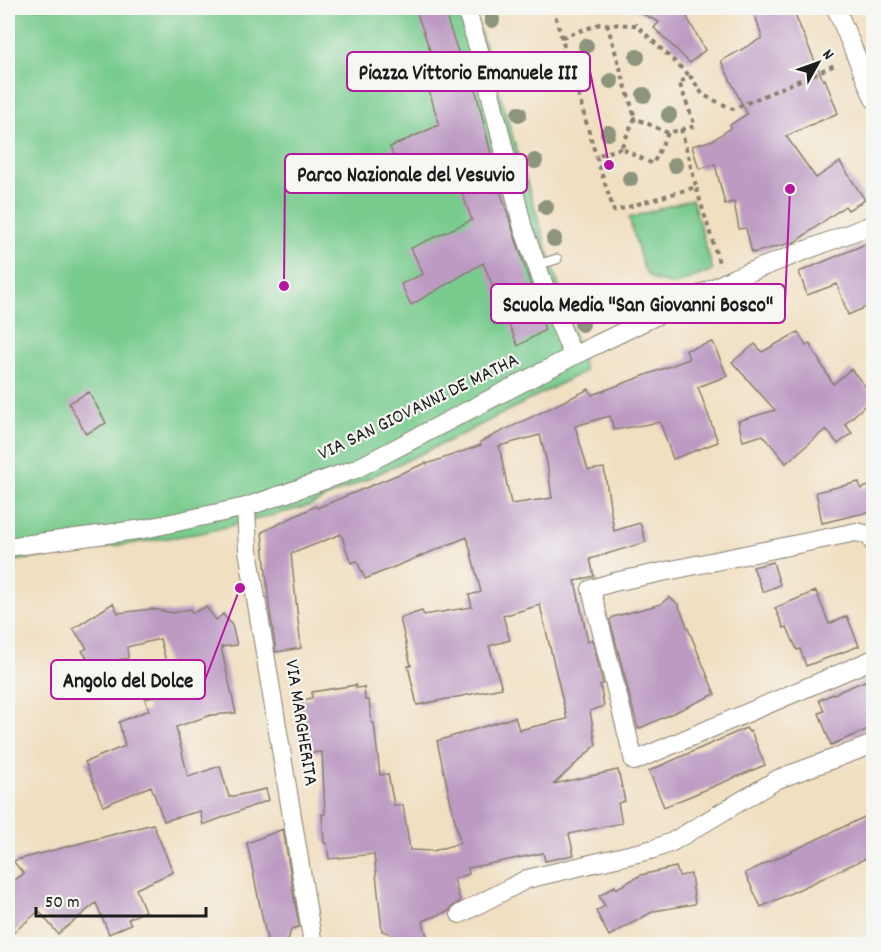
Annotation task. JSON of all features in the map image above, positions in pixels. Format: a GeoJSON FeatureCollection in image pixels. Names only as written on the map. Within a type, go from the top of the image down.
{"type":"FeatureCollection","features":[{"type":"Feature","properties":{"kind":"street"},"geometry":{"type":"LineString","coordinates":[[466,8],[483,63],[523,228],[573,356]]}},
{"type":"Feature","properties":{"kind":"street"},"geometry":{"type":"LineString","coordinates":[[836,8],[873,99]]}},
{"type":"Feature","properties":{"kind":"street","name":"VIA SAN GIOVANNI DE MATHA"},"geometry":{"type":"LineString","coordinates":[[8,547],[144,529],[246,507],[356,469],[573,356],[734,278],[873,224]]}},
{"type":"Feature","properties":{"kind":"street","name":"VIA MARGHERITA"},"geometry":{"type":"LineString","coordinates":[[246,507],[248,550],[313,945]]}},
{"type":"Feature","properties":{"kind":"street"},"geometry":{"type":"LineString","coordinates":[[873,544],[869,535],[856,532],[614,582],[591,589],[634,761],[873,659]]}},
{"type":"Feature","properties":{"kind":"street"},"geometry":{"type":"LineString","coordinates":[[460,914],[526,879],[654,849],[672,842],[778,779],[873,744]]}},
{"type":"Feature","properties":{"kind":"lane"},"geometry":{"type":"LineString","coordinates":[[537,265],[557,259]]}},
{"type":"Feature","properties":{"kind":"lane"},"geometry":{"type":"LineString","coordinates":[[624,307],[632,328]]}},
{"type":"Feature","properties":{"kind":"path"},"geometry":{"type":"LineString","coordinates":[[553,8],[614,211],[696,187]]}},
{"type":"Feature","properties":{"kind":"path"},"geometry":{"type":"LineString","coordinates":[[562,37],[600,24],[636,25],[692,77],[703,95],[733,109],[835,65]]}},
{"type":"Feature","properties":{"kind":"path"},"geometry":{"type":"LineString","coordinates":[[607,24],[635,118],[621,148]]}},
{"type":"Feature","properties":{"kind":"path"},"geometry":{"type":"LineString","coordinates":[[635,118],[668,133],[695,126],[680,82],[692,77]]}},
{"type":"Feature","properties":{"kind":"path"},"geometry":{"type":"LineString","coordinates":[[681,129],[717,258]]}},
{"type":"Feature","properties":{"kind":"path"},"geometry":{"type":"LineString","coordinates":[[596,156],[621,148],[653,164],[668,133]]}},
{"type":"Feature","properties":{"kind":"green space"},"geometry":{"type":"Polygon","coordinates":[[[8,8],[473,8],[585,371],[465,433],[309,506],[202,533],[8,562],[8,8]]]}},
{"type":"Feature","properties":{"kind":"green space"},"geometry":{"type":"Polygon","coordinates":[[[692,199],[713,270],[674,285],[654,280],[643,266],[629,218],[692,199]]]}},
{"type":"Feature","properties":{"kind":"building"},"geometry":{"type":"Polygon","coordinates":[[[415,8],[443,8],[464,69],[470,66],[499,187],[545,330],[518,346],[483,263],[411,305],[401,284],[423,274],[411,248],[472,220],[452,166],[405,186],[390,147],[439,125],[427,83],[440,78],[415,8]]]}},
{"type":"Feature","properties":{"kind":"building"},"geometry":{"type":"Polygon","coordinates":[[[631,8],[682,8],[705,50],[690,63],[654,28],[659,22],[631,8]]]}},
{"type":"Feature","properties":{"kind":"building"},"geometry":{"type":"Polygon","coordinates":[[[753,8],[792,8],[838,113],[786,136],[816,178],[840,162],[865,200],[848,210],[845,206],[795,242],[752,253],[746,228],[739,229],[734,202],[725,204],[715,164],[699,169],[692,146],[713,140],[747,114],[721,61],[762,38],[753,8]]]}},
{"type":"Feature","properties":{"kind":"building"},"geometry":{"type":"Polygon","coordinates":[[[873,241],[873,304],[848,315],[837,284],[807,295],[799,272],[873,241]]]}},
{"type":"Feature","properties":{"kind":"building"},"geometry":{"type":"Polygon","coordinates":[[[798,332],[806,346],[809,343],[833,384],[851,369],[873,398],[845,424],[852,433],[838,444],[826,429],[786,463],[763,435],[743,441],[738,421],[775,410],[732,362],[755,344],[762,352],[798,332]]]}},
{"type":"Feature","properties":{"kind":"building"},"geometry":{"type":"Polygon","coordinates":[[[713,342],[727,376],[698,387],[718,442],[673,459],[660,422],[614,430],[610,416],[575,426],[588,470],[604,468],[614,531],[640,523],[646,542],[590,559],[594,576],[575,581],[588,642],[592,639],[603,684],[600,685],[604,706],[590,711],[596,745],[554,784],[618,770],[625,801],[618,803],[622,823],[569,834],[574,855],[545,861],[543,853],[468,868],[469,874],[454,879],[460,901],[449,911],[423,921],[429,945],[392,945],[389,933],[382,931],[374,854],[329,859],[327,844],[324,843],[322,814],[325,814],[322,752],[307,753],[302,700],[312,698],[312,692],[356,685],[356,688],[364,687],[365,700],[369,700],[372,723],[374,723],[380,775],[388,774],[394,805],[403,805],[410,850],[433,851],[460,843],[437,741],[515,717],[519,730],[567,719],[540,605],[503,616],[510,640],[489,646],[502,688],[417,705],[400,618],[422,611],[424,615],[472,607],[469,595],[481,592],[467,537],[365,579],[357,561],[351,563],[341,534],[291,554],[301,648],[276,652],[262,532],[316,506],[317,508],[426,463],[481,445],[480,442],[589,389],[592,395],[689,359],[686,350],[713,342]],[[540,435],[499,446],[511,504],[552,498],[540,435]]]}},
{"type":"Feature","properties":{"kind":"building"},"geometry":{"type":"Polygon","coordinates":[[[89,392],[106,423],[86,434],[69,403],[89,392]]]}},
{"type":"Feature","properties":{"kind":"building"},"geometry":{"type":"Polygon","coordinates":[[[859,482],[861,489],[873,484],[873,511],[822,523],[816,492],[859,482]]]}},
{"type":"Feature","properties":{"kind":"building"},"geometry":{"type":"Polygon","coordinates":[[[773,562],[780,585],[763,592],[753,567],[773,562]]]}},
{"type":"Feature","properties":{"kind":"building"},"geometry":{"type":"Polygon","coordinates":[[[816,591],[829,624],[847,616],[859,646],[806,666],[800,649],[797,650],[787,627],[784,628],[775,608],[816,591]]]}},
{"type":"Feature","properties":{"kind":"building"},"geometry":{"type":"Polygon","coordinates":[[[669,597],[678,604],[715,694],[638,729],[610,620],[613,617],[661,604],[669,597]]]}},
{"type":"Feature","properties":{"kind":"building"},"geometry":{"type":"Polygon","coordinates":[[[113,603],[118,613],[152,609],[173,613],[190,609],[192,613],[206,607],[216,620],[223,614],[232,625],[237,645],[221,647],[236,713],[211,715],[176,727],[188,777],[220,766],[229,797],[266,789],[269,800],[203,825],[200,811],[164,821],[151,786],[103,806],[85,762],[125,746],[119,722],[149,710],[145,699],[154,697],[149,681],[169,672],[160,639],[127,647],[128,658],[92,665],[82,651],[87,648],[73,629],[113,603]]]}},
{"type":"Feature","properties":{"kind":"building"},"geometry":{"type":"Polygon","coordinates":[[[867,680],[873,696],[873,727],[831,745],[819,713],[824,711],[819,700],[867,680]]]}},
{"type":"Feature","properties":{"kind":"building"},"geometry":{"type":"Polygon","coordinates":[[[746,728],[749,732],[751,731],[765,765],[664,807],[649,771],[746,728]]]}},
{"type":"Feature","properties":{"kind":"building"},"geometry":{"type":"Polygon","coordinates":[[[873,813],[873,855],[761,907],[745,873],[873,813]]]}},
{"type":"Feature","properties":{"kind":"building"},"geometry":{"type":"Polygon","coordinates":[[[153,824],[173,872],[136,889],[145,911],[128,919],[131,924],[109,934],[96,903],[58,934],[39,911],[8,937],[8,884],[24,874],[13,861],[153,824]]]}},
{"type":"Feature","properties":{"kind":"building"},"geometry":{"type":"Polygon","coordinates":[[[283,829],[299,927],[291,929],[287,945],[268,945],[247,843],[283,829]]]}},
{"type":"Feature","properties":{"kind":"building"},"geometry":{"type":"Polygon","coordinates":[[[676,867],[679,876],[691,874],[695,904],[654,911],[609,936],[596,911],[605,906],[599,896],[641,875],[676,867]]]}},
{"type":"Feature","properties":{"kind":"place","name":"Piazza Vittorio Emanuele III"},"geometry":{"type":"Point","coordinates":[609,165]}},
{"type":"Feature","properties":{"kind":"place","name":"Scuola Media \"San Giovanni Bosco\""},"geometry":{"type":"Point","coordinates":[790,189]}},
{"type":"Feature","properties":{"kind":"place","name":"Parco Nazionale del Vesuvio"},"geometry":{"type":"Point","coordinates":[284,286]}},
{"type":"Feature","properties":{"kind":"place","name":"Angolo del Dolce"},"geometry":{"type":"Point","coordinates":[240,588]}}]}
